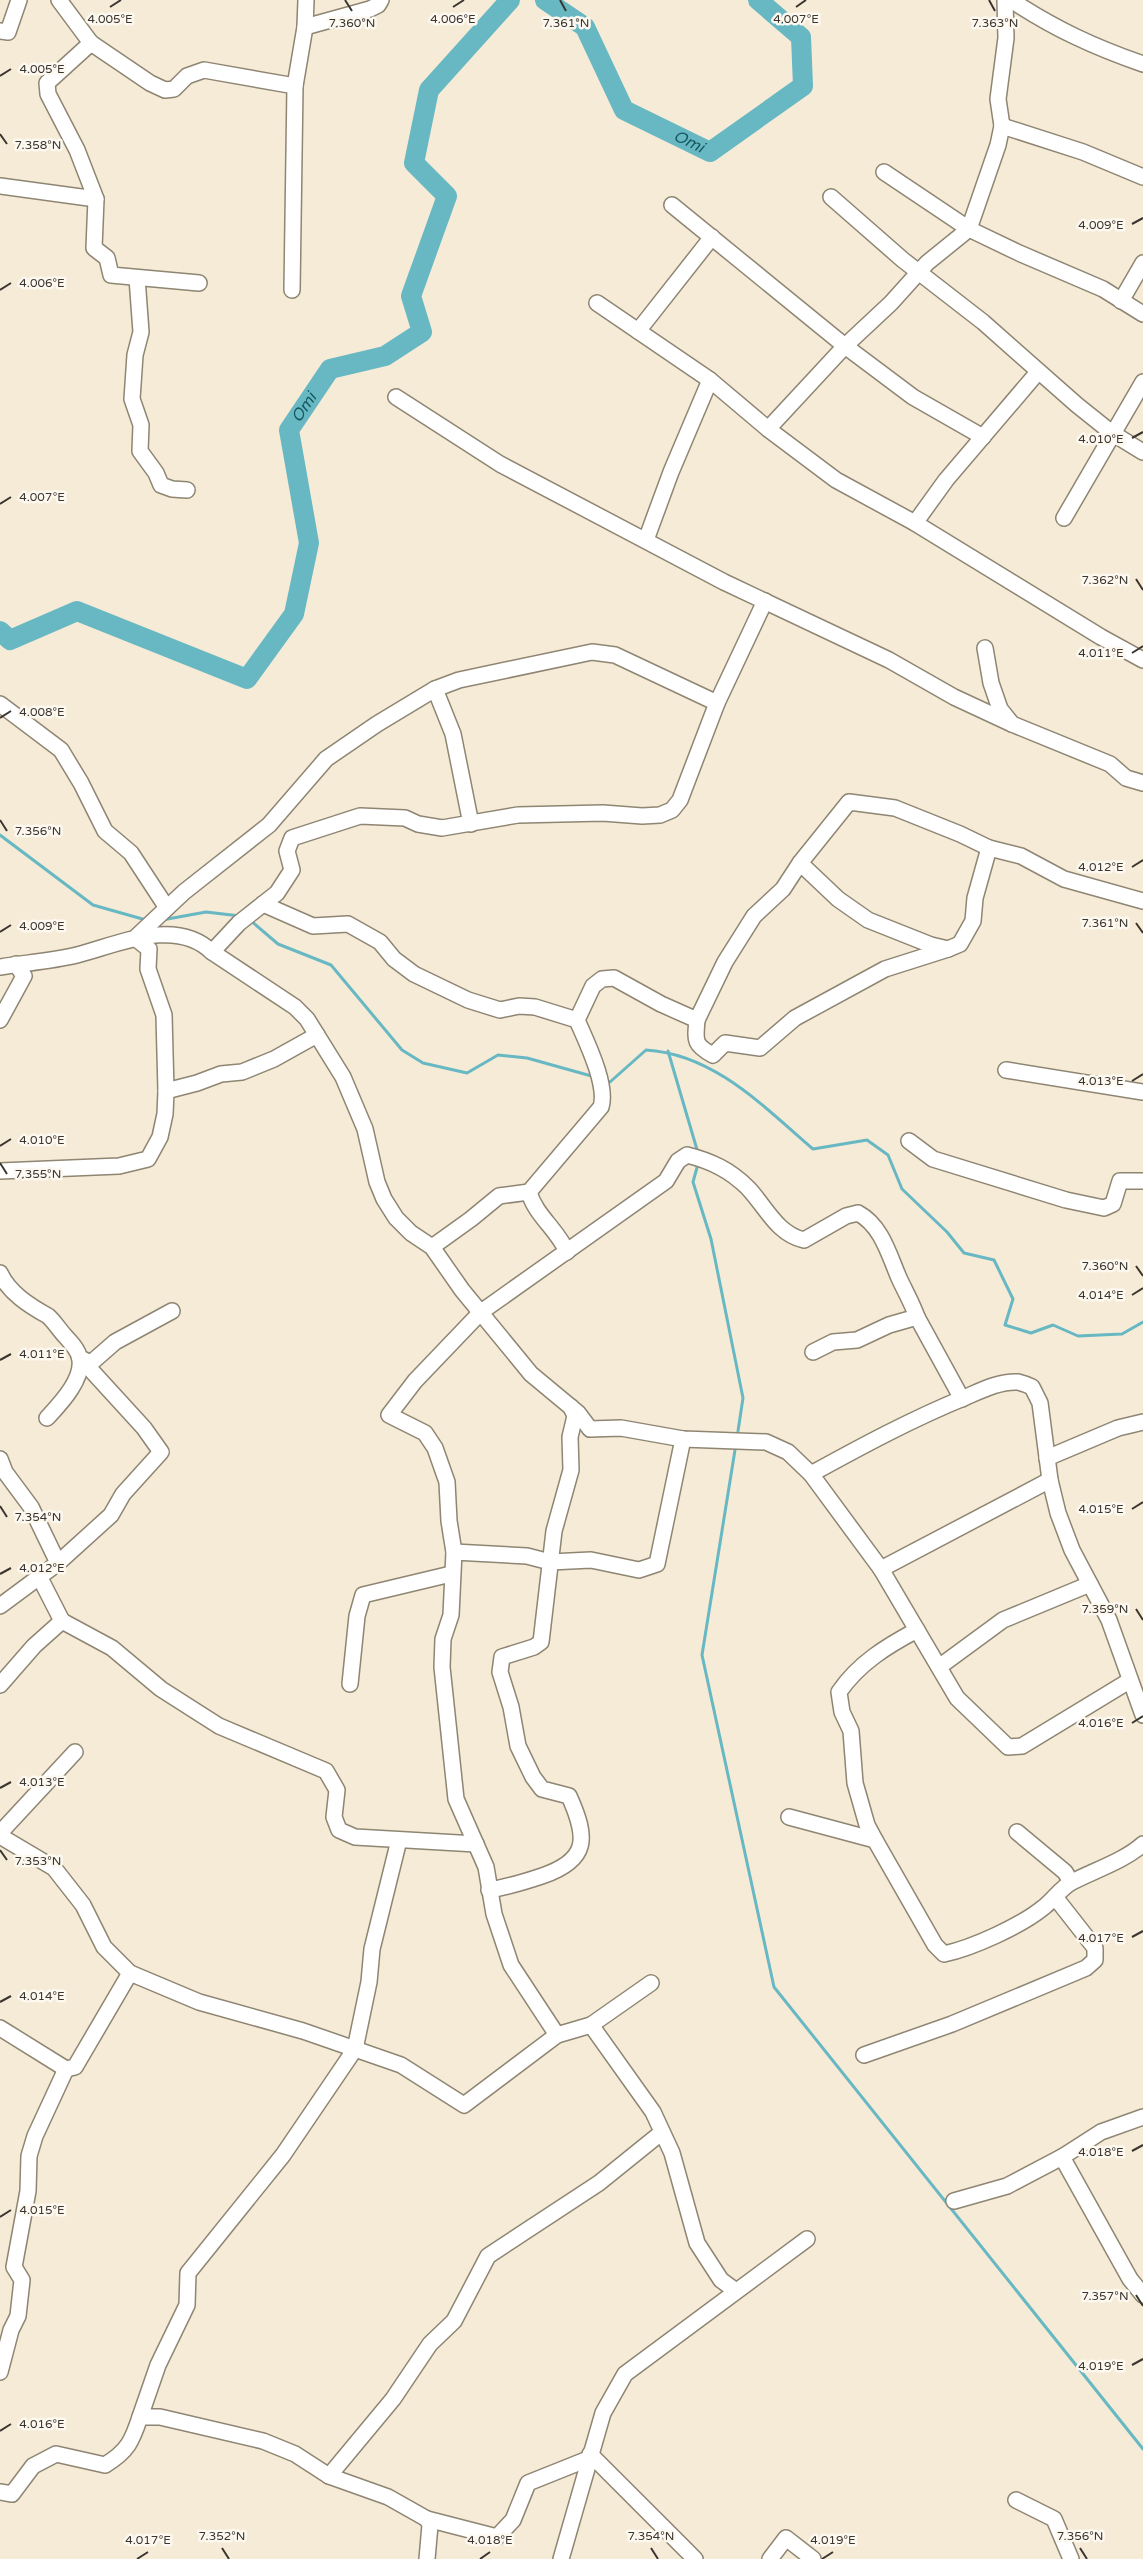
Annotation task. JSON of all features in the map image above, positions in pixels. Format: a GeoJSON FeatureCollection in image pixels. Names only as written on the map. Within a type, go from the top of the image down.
{"type":"FeatureCollection","features":[{"type":"Feature","properties":{"kind":"street"},"geometry":{"type":"LineString","coordinates":[[0,31],[8,32],[19,0]]}},
{"type":"Feature","properties":{"kind":"street"},"geometry":{"type":"LineString","coordinates":[[59,0],[91,43],[150,83],[165,90],[174,88],[187,76],[204,70],[295,86]]}},
{"type":"Feature","properties":{"kind":"street"},"geometry":{"type":"LineString","coordinates":[[292,290],[295,86],[306,0]]}},
{"type":"Feature","properties":{"kind":"street"},"geometry":{"type":"LineString","coordinates":[[304,26],[370,10],[378,5],[381,0]]}},
{"type":"Feature","properties":{"kind":"street"},"geometry":{"type":"LineString","coordinates":[[768,429],[845,346],[918,272],[969,229],[998,145],[1002,126],[998,99],[1006,38],[1005,0]]}},
{"type":"Feature","properties":{"kind":"street"},"geometry":{"type":"LineString","coordinates":[[1011,0],[1051,26],[1102,50],[1143,64]]}},
{"type":"Feature","properties":{"kind":"street"},"geometry":{"type":"LineString","coordinates":[[91,43],[47,83],[48,94],[77,150],[96,199],[94,248],[108,258],[111,275],[199,282]]}},
{"type":"Feature","properties":{"kind":"street"},"geometry":{"type":"LineString","coordinates":[[1002,126],[1083,152],[1143,177]]}},
{"type":"Feature","properties":{"kind":"street"},"geometry":{"type":"LineString","coordinates":[[884,172],[932,206],[969,229],[1103,289],[1143,314]]}},
{"type":"Feature","properties":{"kind":"street"},"geometry":{"type":"LineString","coordinates":[[0,186],[96,199]]}},
{"type":"Feature","properties":{"kind":"street"},"geometry":{"type":"LineString","coordinates":[[831,197],[918,272],[983,322],[1038,372],[1112,433],[1143,452]]}},
{"type":"Feature","properties":{"kind":"street"},"geometry":{"type":"LineString","coordinates":[[672,205],[845,346],[913,397],[983,437]]}},
{"type":"Feature","properties":{"kind":"street"},"geometry":{"type":"LineString","coordinates":[[638,331],[712,237]]}},
{"type":"Feature","properties":{"kind":"street"},"geometry":{"type":"LineString","coordinates":[[1121,302],[1143,263]]}},
{"type":"Feature","properties":{"kind":"street"},"geometry":{"type":"LineString","coordinates":[[137,278],[141,332],[135,354],[132,399],[141,425],[140,451],[156,473],[161,485],[172,489],[187,490]]}},
{"type":"Feature","properties":{"kind":"street"},"geometry":{"type":"LineString","coordinates":[[598,302],[710,380],[768,429],[836,480],[915,523],[1101,637],[1143,660]]}},
{"type":"Feature","properties":{"kind":"street"},"geometry":{"type":"LineString","coordinates":[[915,523],[946,480],[1038,372]]}},
{"type":"Feature","properties":{"kind":"street"},"geometry":{"type":"LineString","coordinates":[[646,540],[671,472],[710,380]]}},
{"type":"Feature","properties":{"kind":"street"},"geometry":{"type":"LineString","coordinates":[[1064,518],[1143,382]]}},
{"type":"Feature","properties":{"kind":"street"},"geometry":{"type":"LineString","coordinates":[[396,397],[500,464],[646,540],[765,601],[896,663],[954,697],[1012,724],[1110,764],[1126,778],[1143,783]]}},
{"type":"Feature","properties":{"kind":"street"},"geometry":{"type":"LineString","coordinates":[[212,952],[239,923],[277,893],[292,870],[287,851],[292,838],[360,816],[405,818],[418,824],[442,828],[518,815],[603,813],[642,816],[660,815],[672,810],[680,800],[717,703],[765,601]]}},
{"type":"Feature","properties":{"kind":"street"},"geometry":{"type":"LineString","coordinates":[[985,648],[991,683],[1000,709],[1012,724]]}},
{"type":"Feature","properties":{"kind":"street"},"geometry":{"type":"LineString","coordinates":[[135,938],[167,908],[269,825],[326,759],[377,724],[435,690],[459,680],[592,652],[615,655],[717,703]]}},
{"type":"Feature","properties":{"kind":"street"},"geometry":{"type":"LineString","coordinates":[[435,690],[453,734],[471,824]]}},
{"type":"Feature","properties":{"kind":"street"},"geometry":{"type":"LineString","coordinates":[[0,704],[60,750],[81,783],[105,831],[131,853],[167,908]]}},
{"type":"Feature","properties":{"kind":"street"},"geometry":{"type":"LineString","coordinates":[[989,848],[975,898],[973,921],[960,944],[885,969],[795,1018],[760,1048],[726,1043],[713,1055],[699,1048],[695,1038],[697,1020],[725,962],[754,916],[783,889],[800,863],[849,802],[895,808],[960,834],[989,848],[1021,856],[1064,880],[1143,901]]}},
{"type":"Feature","properties":{"kind":"street"},"geometry":{"type":"LineString","coordinates":[[800,863],[838,899],[868,920],[931,945],[948,949]]}},
{"type":"Feature","properties":{"kind":"street"},"geometry":{"type":"LineString","coordinates":[[263,904],[313,926],[348,924],[380,942],[394,959],[414,974],[468,1000],[500,1010],[519,1006],[535,1007],[577,1020]]}},
{"type":"Feature","properties":{"kind":"street"},"geometry":{"type":"LineString","coordinates":[[0,967],[75,955],[135,938],[177,935],[202,942],[212,952],[295,1007],[307,1019],[343,1078],[365,1129],[377,1182],[384,1199],[396,1218],[411,1233],[432,1247],[462,1290],[531,1374],[571,1407],[590,1429],[621,1428],[683,1438],[766,1442],[788,1452],[812,1474],[881,1569],[957,1698],[1008,1747],[1022,1746],[1129,1681]]}},
{"type":"Feature","properties":{"kind":"street"},"geometry":{"type":"LineString","coordinates":[[0,1171],[119,1166],[139,1163],[148,1158],[160,1137],[165,1114],[164,1015],[148,969],[149,949],[135,938]]}},
{"type":"Feature","properties":{"kind":"street"},"geometry":{"type":"LineString","coordinates":[[0,1020],[24,976],[16,964]]}},
{"type":"Feature","properties":{"kind":"street"},"geometry":{"type":"LineString","coordinates":[[432,1247],[499,1196],[529,1192],[601,1107],[604,1097],[594,1061],[577,1020],[593,986],[602,979],[614,978],[661,1004],[697,1020]]}},
{"type":"Feature","properties":{"kind":"street"},"geometry":{"type":"LineString","coordinates":[[166,1091],[197,1083],[221,1074],[242,1072],[274,1059],[317,1035]]}},
{"type":"Feature","properties":{"kind":"street"},"geometry":{"type":"LineString","coordinates":[[1006,1070],[1143,1092]]}},
{"type":"Feature","properties":{"kind":"street"},"geometry":{"type":"LineString","coordinates":[[909,1140],[933,1159],[1066,1200],[1104,1208],[1113,1204],[1120,1181],[1143,1180]]}},
{"type":"Feature","properties":{"kind":"street"},"geometry":{"type":"LineString","coordinates":[[558,2035],[511,1965],[494,1914],[486,1867],[456,1799],[450,1761],[442,1667],[443,1639],[451,1615],[451,1574],[454,1552],[449,1520],[447,1482],[435,1448],[426,1433],[389,1415],[415,1381],[481,1312],[666,1182],[678,1161],[687,1155],[718,1164],[747,1188],[781,1230],[793,1238],[804,1240],[846,1216],[858,1213],[868,1218],[889,1251],[917,1316],[962,1398]]}},
{"type":"Feature","properties":{"kind":"street"},"geometry":{"type":"LineString","coordinates":[[529,1192],[531,1202],[567,1252]]}},
{"type":"Feature","properties":{"kind":"street"},"geometry":{"type":"LineString","coordinates":[[0,1606],[40,1578],[110,1516],[123,1494],[161,1452],[144,1428],[80,1358],[76,1348],[48,1317],[39,1313],[2,1282]]}},
{"type":"Feature","properties":{"kind":"street"},"geometry":{"type":"LineString","coordinates":[[80,1358],[91,1363],[115,1342],[172,1311]]}},
{"type":"Feature","properties":{"kind":"street"},"geometry":{"type":"LineString","coordinates":[[813,1352],[833,1342],[857,1340],[889,1325],[917,1316]]}},
{"type":"Feature","properties":{"kind":"street"},"geometry":{"type":"LineString","coordinates":[[47,1418],[68,1396],[79,1370],[80,1358]]}},
{"type":"Feature","properties":{"kind":"street"},"geometry":{"type":"LineString","coordinates":[[812,1474],[868,1442],[962,1398],[997,1385],[1018,1382],[1032,1387],[1040,1403],[1046,1458],[1061,1522],[1072,1550],[1110,1620],[1129,1681],[1143,1715]]}},
{"type":"Feature","properties":{"kind":"street"},"geometry":{"type":"LineString","coordinates":[[489,1890],[513,1886],[562,1869],[575,1859],[580,1850],[580,1824],[570,1796],[542,1790],[533,1777],[518,1746],[511,1706],[500,1672],[502,1657],[534,1647],[541,1642],[554,1531],[571,1470],[570,1437],[575,1416],[571,1407]]}},
{"type":"Feature","properties":{"kind":"street"},"geometry":{"type":"LineString","coordinates":[[1046,1458],[1118,1428],[1143,1422]]}},
{"type":"Feature","properties":{"kind":"street"},"geometry":{"type":"LineString","coordinates":[[454,1552],[528,1556],[550,1562],[591,1560],[639,1570],[657,1564],[683,1438]]}},
{"type":"Feature","properties":{"kind":"street"},"geometry":{"type":"LineString","coordinates":[[0,1459],[5,1472],[31,1507],[58,1563]]}},
{"type":"Feature","properties":{"kind":"street"},"geometry":{"type":"LineString","coordinates":[[881,1569],[1050,1480]]}},
{"type":"Feature","properties":{"kind":"street"},"geometry":{"type":"LineString","coordinates":[[350,1684],[357,1616],[363,1595],[451,1574]]}},
{"type":"Feature","properties":{"kind":"street"},"geometry":{"type":"LineString","coordinates":[[40,1578],[62,1621],[112,1648],[161,1689],[219,1726],[326,1771],[337,1790],[334,1817],[339,1830],[355,1837],[476,1844]]}},
{"type":"Feature","properties":{"kind":"street"},"geometry":{"type":"LineString","coordinates":[[939,1667],[1003,1620],[1090,1584]]}},
{"type":"Feature","properties":{"kind":"street"},"geometry":{"type":"LineString","coordinates":[[0,1685],[34,1646],[62,1621]]}},
{"type":"Feature","properties":{"kind":"street"},"geometry":{"type":"LineString","coordinates":[[918,1630],[867,1660],[849,1678],[839,1692],[842,1712],[851,1731],[855,1783],[867,1825],[936,1946],[944,1954],[965,1949],[995,1935],[1042,1909],[1071,1882],[1090,1875],[1143,1844]]}},
{"type":"Feature","properties":{"kind":"street"},"geometry":{"type":"LineString","coordinates":[[75,1752],[0,1834],[54,1868],[83,1905],[104,1947],[130,1973],[199,2002],[303,2030],[401,2065],[464,2106],[558,2035],[591,2025],[650,1983]]}},
{"type":"Feature","properties":{"kind":"street"},"geometry":{"type":"LineString","coordinates":[[789,1817],[875,1840]]}},
{"type":"Feature","properties":{"kind":"street"},"geometry":{"type":"LineString","coordinates":[[1017,1832],[1065,1872],[1071,1882]]}},
{"type":"Feature","properties":{"kind":"street"},"geometry":{"type":"LineString","coordinates":[[0,2492],[12,2494],[33,2466],[56,2454],[105,2465],[120,2456],[132,2442],[158,2365],[187,2305],[188,2273],[283,2155],[355,2049],[369,1982],[372,1949],[399,1840]]}},
{"type":"Feature","properties":{"kind":"street"},"geometry":{"type":"LineString","coordinates":[[864,2056],[952,2024],[1086,1968],[1095,1960],[1095,1948],[1054,1897]]}},
{"type":"Feature","properties":{"kind":"street"},"geometry":{"type":"LineString","coordinates":[[0,2028],[66,2069],[75,2067],[130,1973]]}},
{"type":"Feature","properties":{"kind":"street"},"geometry":{"type":"LineString","coordinates":[[591,2025],[653,2112],[661,2133],[672,2153],[697,2243],[720,2280],[736,2291]]}},
{"type":"Feature","properties":{"kind":"street"},"geometry":{"type":"LineString","coordinates":[[0,2372],[11,2330],[18,2316],[22,2280],[14,2267],[28,2192],[29,2156],[35,2136],[66,2069]]}},
{"type":"Feature","properties":{"kind":"street"},"geometry":{"type":"LineString","coordinates":[[954,2201],[1007,2186],[1101,2132],[1143,2117]]}},
{"type":"Feature","properties":{"kind":"street"},"geometry":{"type":"LineString","coordinates":[[329,2476],[393,2399],[430,2344],[454,2321],[488,2256],[599,2183],[661,2133]]}},
{"type":"Feature","properties":{"kind":"street"},"geometry":{"type":"LineString","coordinates":[[1062,2156],[1130,2279],[1143,2295]]}},
{"type":"Feature","properties":{"kind":"street"},"geometry":{"type":"LineString","coordinates":[[561,2559],[589,2456],[603,2413],[625,2374],[807,2239]]}},
{"type":"Feature","properties":{"kind":"street"},"geometry":{"type":"LineString","coordinates":[[140,2417],[160,2417],[262,2441],[295,2454],[329,2476],[382,2494],[427,2519],[497,2537],[513,2520],[528,2483],[589,2456]]}},
{"type":"Feature","properties":{"kind":"street"},"geometry":{"type":"LineString","coordinates":[[589,2456],[695,2559]]}},
{"type":"Feature","properties":{"kind":"street"},"geometry":{"type":"LineString","coordinates":[[1016,2500],[1054,2519],[1071,2559]]}},
{"type":"Feature","properties":{"kind":"street"},"geometry":{"type":"LineString","coordinates":[[427,2519],[430,2525],[427,2559]]}},
{"type":"Feature","properties":{"kind":"street"},"geometry":{"type":"LineString","coordinates":[[770,2559],[786,2538],[813,2559]]}},
{"type":"Feature","properties":{"kind":"waterway","name":"Omi"},"geometry":{"type":"LineString","coordinates":[[0,631],[10,640],[77,611],[247,679],[294,614],[309,543],[289,430],[330,369],[385,356],[422,332],[411,296],[447,196],[414,163],[429,90],[510,0]]}},
{"type":"Feature","properties":{"kind":"waterway","name":"Omi"},"geometry":{"type":"LineString","coordinates":[[545,0],[585,27],[624,110],[710,152],[803,86],[801,37],[758,0]]}},
{"type":"Feature","properties":{"kind":"waterway"},"geometry":{"type":"LineString","coordinates":[[0,835],[93,905],[146,920]]}},
{"type":"Feature","properties":{"kind":"waterway"},"geometry":{"type":"LineString","coordinates":[[162,920],[206,912],[240,916]]}},
{"type":"Feature","properties":{"kind":"waterway"},"geometry":{"type":"LineString","coordinates":[[250,920],[278,944],[331,965],[402,1050],[423,1063],[467,1073],[498,1055],[527,1058],[595,1077]]}},
{"type":"Feature","properties":{"kind":"waterway"},"geometry":{"type":"LineString","coordinates":[[604,1080],[610,1082],[646,1050],[671,1054],[694,1061],[737,1085],[813,1149],[867,1140],[888,1155],[902,1189],[947,1232],[964,1253],[994,1260],[1013,1299],[1005,1325],[1031,1333],[1053,1325],[1078,1336],[1122,1334],[1143,1322]]}},
{"type":"Feature","properties":{"kind":"waterway"},"geometry":{"type":"LineString","coordinates":[[668,1051],[698,1153]]}},
{"type":"Feature","properties":{"kind":"waterway"},"geometry":{"type":"LineString","coordinates":[[698,1164],[693,1182],[711,1239],[743,1398],[738,1431]]}},
{"type":"Feature","properties":{"kind":"waterway"},"geometry":{"type":"LineString","coordinates":[[735,1450],[702,1655],[774,1987],[1143,2449]]}}]}
